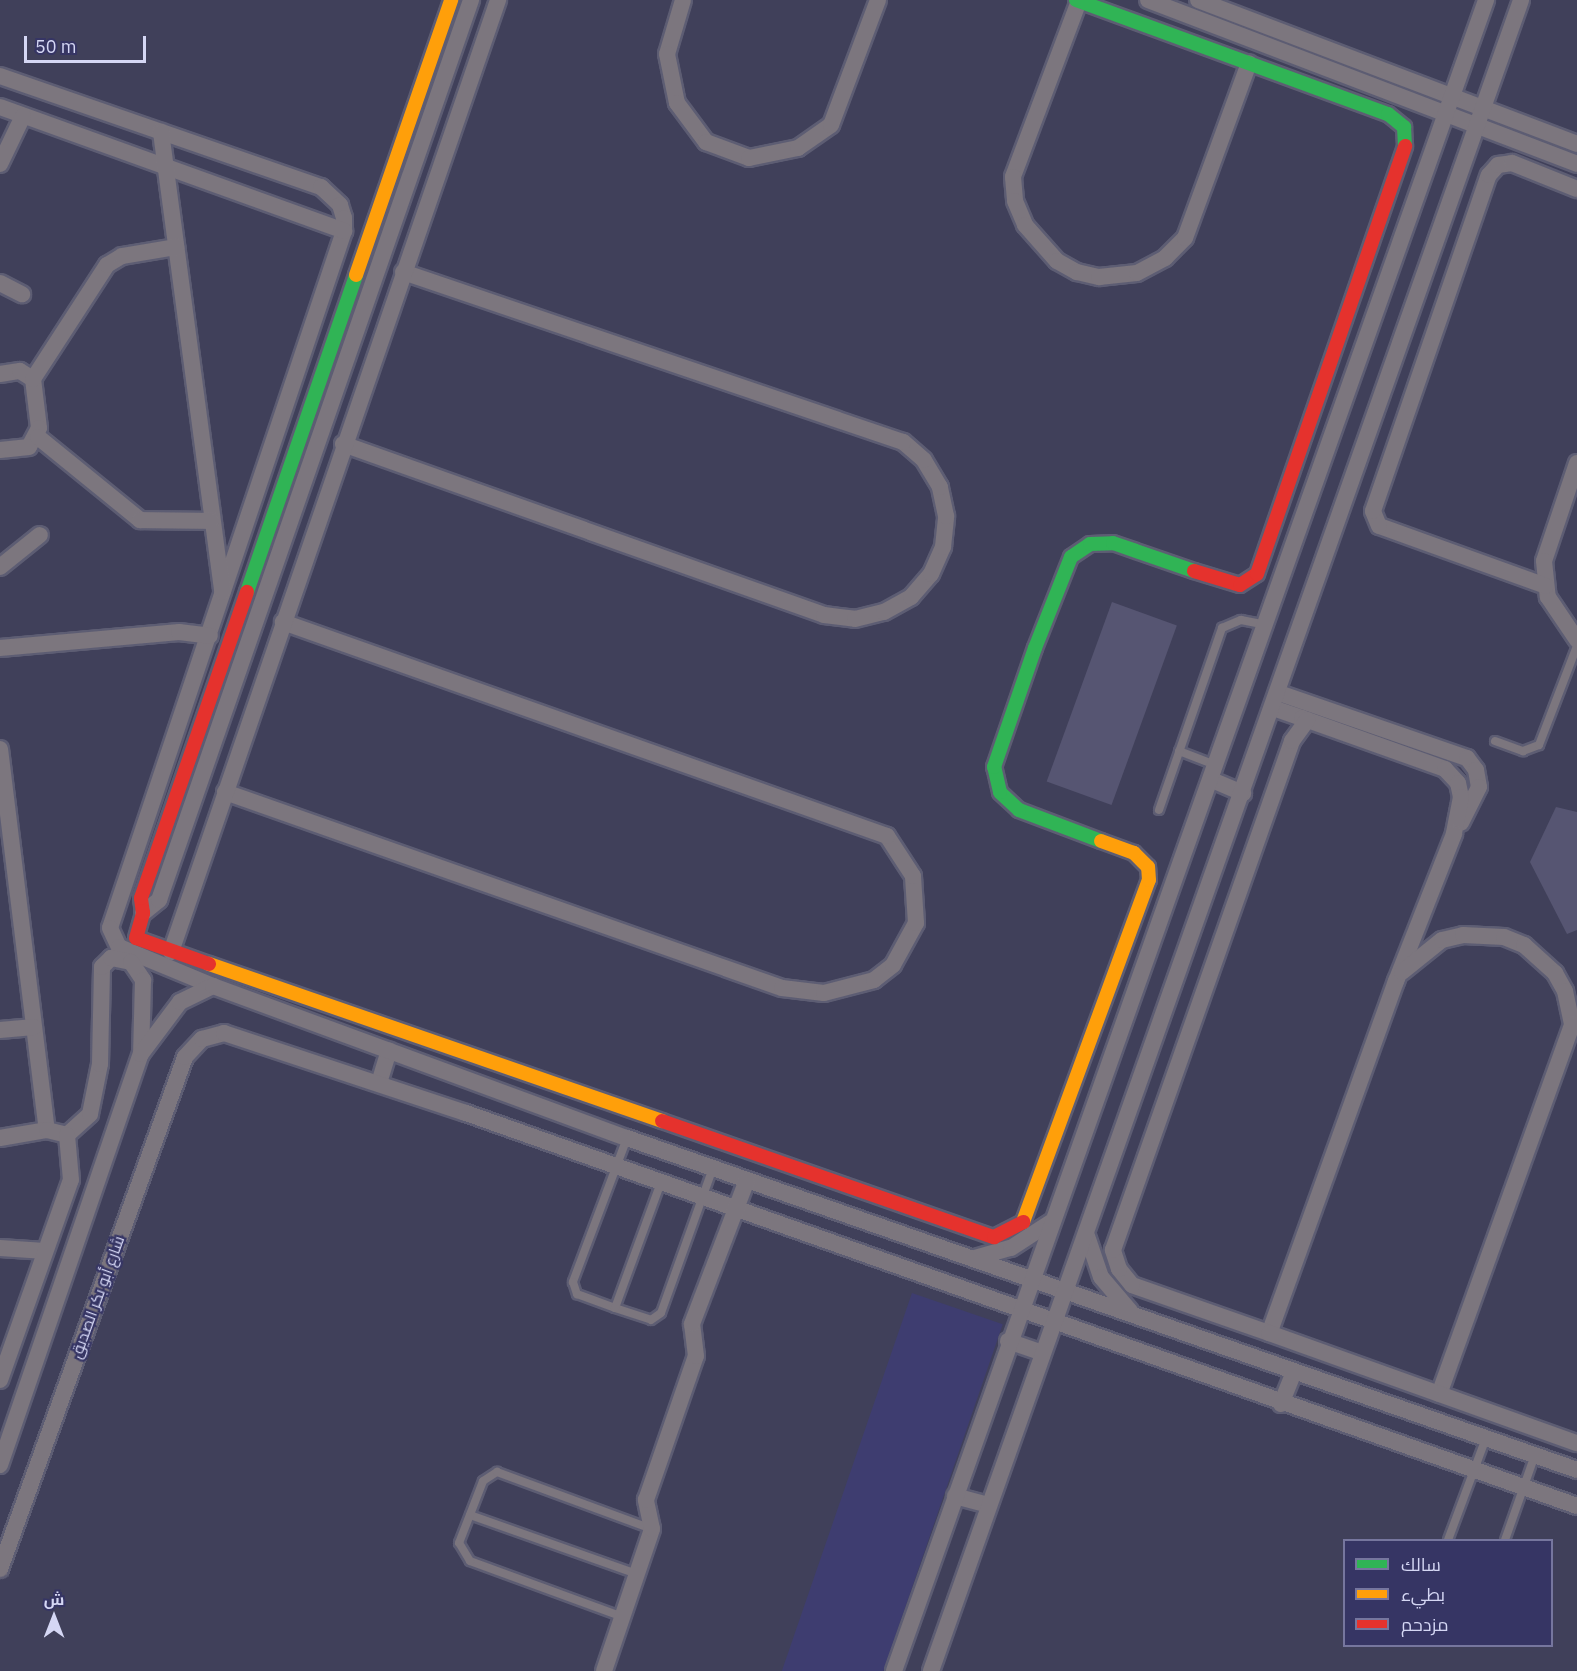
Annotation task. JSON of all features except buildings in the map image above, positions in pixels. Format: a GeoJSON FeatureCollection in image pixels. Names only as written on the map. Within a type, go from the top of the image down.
{"type":"FeatureCollection","features":[{"type":"Feature","properties":{"kind":"street"},"geometry":{"type":"LineString","coordinates":[[451,0],[141,898],[143,913],[136,938],[980,1236],[1007,1235],[1026,1218],[1149,880],[1148,867],[1134,853],[1019,810],[999,792],[994,767],[1035,648],[1071,557],[1090,544],[1113,543],[1230,584],[1250,581],[1279,590]]}},
{"type":"Feature","properties":{"kind":"street"},"geometry":{"type":"LineString","coordinates":[[143,913],[159,900],[471,0]]}},
{"type":"Feature","properties":{"kind":"street"},"geometry":{"type":"LineString","coordinates":[[171,952],[257,694],[498,0]]}},
{"type":"Feature","properties":{"kind":"street"},"geometry":{"type":"LineString","coordinates":[[682,0],[667,54],[676,103],[706,142],[749,158],[798,148],[831,125],[878,0]]}},
{"type":"Feature","properties":{"kind":"street"},"geometry":{"type":"LineString","coordinates":[[1148,0],[1577,164]]}},
{"type":"Feature","properties":{"kind":"street"},"geometry":{"type":"LineString","coordinates":[[1198,0],[1290,33],[1577,144]]}},
{"type":"Feature","properties":{"kind":"street"},"geometry":{"type":"LineString","coordinates":[[894,1671],[1030,1278],[1215,773],[1448,114],[1486,0]]}},
{"type":"Feature","properties":{"kind":"street"},"geometry":{"type":"LineString","coordinates":[[931,1671],[1042,1353],[1244,793],[1479,126],[1521,0]]}},
{"type":"Feature","properties":{"kind":"street"},"geometry":{"type":"LineString","coordinates":[[1249,63],[1185,238],[1176,249],[1137,273],[1099,277],[1077,272],[1057,261],[1025,225],[1015,201],[1013,177],[1077,1],[1249,63],[1388,114],[1404,127],[1408,137],[1264,553],[1250,581]]}},
{"type":"Feature","properties":{"kind":"street"},"geometry":{"type":"LineString","coordinates":[[1160,31],[1169,7]]}},
{"type":"Feature","properties":{"kind":"street"},"geometry":{"type":"LineString","coordinates":[[1285,51],[1290,33]]}},
{"type":"Feature","properties":{"kind":"street"},"geometry":{"type":"LineString","coordinates":[[0,76],[321,187],[340,205],[344,231],[110,934],[119,947],[213,986],[627,1138],[1577,1470]]}},
{"type":"Feature","properties":{"kind":"street"},"geometry":{"type":"LineString","coordinates":[[0,107],[344,231]]}},
{"type":"Feature","properties":{"kind":"street"},"geometry":{"type":"LineString","coordinates":[[0,164],[23,116]]}},
{"type":"Feature","properties":{"kind":"street"},"geometry":{"type":"LineString","coordinates":[[161,132],[211,521],[223,596]]}},
{"type":"Feature","properties":{"kind":"street"},"geometry":{"type":"LineString","coordinates":[[1546,586],[1379,526],[1373,511],[1489,176],[1498,165],[1512,163],[1577,189]]}},
{"type":"Feature","properties":{"kind":"street"},"geometry":{"type":"LineString","coordinates":[[401,203],[423,212]]}},
{"type":"Feature","properties":{"kind":"street"},"geometry":{"type":"LineString","coordinates":[[0,450],[29,447],[38,436],[33,380],[107,265],[122,256],[176,247]]}},
{"type":"Feature","properties":{"kind":"street"},"geometry":{"type":"LineString","coordinates":[[343,444],[824,615],[855,619],[893,607],[911,597],[931,574],[943,547],[946,516],[939,487],[924,460],[903,442],[403,272]]}},
{"type":"Feature","properties":{"kind":"street"},"geometry":{"type":"LineString","coordinates":[[0,282],[22,294]]}},
{"type":"Feature","properties":{"kind":"street"},"geometry":{"type":"LineString","coordinates":[[0,374],[20,371],[33,380]]}},
{"type":"Feature","properties":{"kind":"street"},"geometry":{"type":"LineString","coordinates":[[38,436],[140,520],[211,521]]}},
{"type":"Feature","properties":{"kind":"street"},"geometry":{"type":"LineString","coordinates":[[297,446],[315,452]]}},
{"type":"Feature","properties":{"kind":"street"},"geometry":{"type":"LineString","coordinates":[[1577,463],[1547,543],[1546,586],[1556,614],[1577,640]]}},
{"type":"Feature","properties":{"kind":"street"},"geometry":{"type":"LineString","coordinates":[[0,567],[40,535]]}},
{"type":"Feature","properties":{"kind":"street"},"geometry":{"type":"LineString","coordinates":[[225,792],[805,993],[852,989],[874,980],[907,945],[916,923],[913,876],[886,836],[283,622]]}},
{"type":"Feature","properties":{"kind":"street"},"geometry":{"type":"LineString","coordinates":[[0,648],[178,632],[210,636]]}},
{"type":"Feature","properties":{"kind":"street"},"geometry":{"type":"LineString","coordinates":[[233,686],[257,694]]}},
{"type":"Feature","properties":{"kind":"street"},"geometry":{"type":"LineString","coordinates":[[1276,700],[1306,720],[1445,769],[1460,790],[1454,834]]}},
{"type":"Feature","properties":{"kind":"street"},"geometry":{"type":"LineString","coordinates":[[1269,1333],[1396,981],[1454,834],[1479,787],[1476,770],[1467,758],[1276,700]]}},
{"type":"Feature","properties":{"kind":"street"},"geometry":{"type":"LineString","coordinates":[[1306,720],[1292,741],[1113,1250],[1119,1269],[1132,1285],[1577,1443]]}},
{"type":"Feature","properties":{"kind":"street"},"geometry":{"type":"LineString","coordinates":[[1,758],[47,1130]]}},
{"type":"Feature","properties":{"kind":"street"},"geometry":{"type":"LineString","coordinates":[[1215,773],[1244,793]]}},
{"type":"Feature","properties":{"kind":"street"},"geometry":{"type":"LineString","coordinates":[[1396,981],[1433,945],[1463,935],[1484,934],[1504,937],[1541,957],[1555,973],[1571,1008],[1569,1042],[1439,1394]]}},
{"type":"Feature","properties":{"kind":"street"},"geometry":{"type":"LineString","coordinates":[[0,1465],[141,1054],[143,980],[131,962],[111,958],[102,968],[93,1107],[86,1121],[67,1135]]}},
{"type":"Feature","properties":{"kind":"street"},"geometry":{"type":"LineString","coordinates":[[141,1054],[180,1002],[213,986]]}},
{"type":"Feature","properties":{"kind":"street"},"geometry":{"type":"LineString","coordinates":[[0,1030],[34,1027]]}},
{"type":"Feature","properties":{"kind":"street","name":"شارع أبو بكر الصديق"},"geometry":{"type":"LineString","coordinates":[[0,1569],[185,1057],[210,1036],[238,1036],[379,1083]]}},
{"type":"Feature","properties":{"kind":"street"},"geometry":{"type":"LineString","coordinates":[[389,1051],[379,1083],[1020,1308],[1281,1404],[1577,1506]]}},
{"type":"Feature","properties":{"kind":"street"},"geometry":{"type":"LineString","coordinates":[[0,1138],[47,1130],[67,1135]]}},
{"type":"Feature","properties":{"kind":"street"},"geometry":{"type":"LineString","coordinates":[[0,1380],[72,1180],[67,1135]]}},
{"type":"Feature","properties":{"kind":"street"},"geometry":{"type":"LineString","coordinates":[[604,1671],[652,1529],[647,1493],[696,1356],[692,1324],[747,1180]]}},
{"type":"Feature","properties":{"kind":"street"},"geometry":{"type":"LineString","coordinates":[[975,1258],[1011,1248],[1051,1222]]}},
{"type":"Feature","properties":{"kind":"street"},"geometry":{"type":"LineString","coordinates":[[1086,1232],[1101,1277],[1133,1314]]}},
{"type":"Feature","properties":{"kind":"street"},"geometry":{"type":"LineString","coordinates":[[0,1248],[45,1251]]}},
{"type":"Feature","properties":{"kind":"street"},"geometry":{"type":"LineString","coordinates":[[1008,1341],[1042,1353]]}},
{"type":"Feature","properties":{"kind":"street"},"geometry":{"type":"LineString","coordinates":[[1281,1404],[1294,1372]]}},
{"type":"Feature","properties":{"kind":"street"},"geometry":{"type":"LineString","coordinates":[[955,1496],[988,1505]]}},
{"type":"Feature","properties":{"kind":"lane"},"geometry":{"type":"LineString","coordinates":[[1159,810],[1222,628],[1241,620],[1267,626]]}},
{"type":"Feature","properties":{"kind":"lane"},"geometry":{"type":"LineString","coordinates":[[1495,741],[1523,751],[1539,746],[1577,646]]}},
{"type":"Feature","properties":{"kind":"lane"},"geometry":{"type":"LineString","coordinates":[[1179,751],[1215,773]]}},
{"type":"Feature","properties":{"kind":"lane"},"geometry":{"type":"LineString","coordinates":[[627,1138],[573,1289],[615,1308],[657,1318],[713,1168]]}},
{"type":"Feature","properties":{"kind":"lane"},"geometry":{"type":"LineString","coordinates":[[615,1308],[661,1182]]}},
{"type":"Feature","properties":{"kind":"lane"},"geometry":{"type":"LineString","coordinates":[[1448,1539],[1486,1438]]}},
{"type":"Feature","properties":{"kind":"lane"},"geometry":{"type":"LineString","coordinates":[[1505,1539],[1535,1455]]}},
{"type":"Feature","properties":{"kind":"lane"},"geometry":{"type":"LineString","coordinates":[[623,1617],[464,1557],[459,1543],[483,1481],[497,1472],[652,1529]]}},
{"type":"Feature","properties":{"kind":"lane"},"geometry":{"type":"LineString","coordinates":[[470,1515],[637,1574]]}},
{"type":"Feature","properties":{"kind":"shaded area"},"geometry":{"type":"Polygon","coordinates":[[[912,1293],[1003,1324],[883,1671],[782,1671],[912,1293]]]}},
{"type":"Feature","properties":{"kind":"traffic: fast"},"geometry":{"type":"LineString","coordinates":[[1076,0],[1388,114],[1404,127],[1405,146]]}},
{"type":"Feature","properties":{"kind":"traffic: fast"},"geometry":{"type":"LineString","coordinates":[[247,592],[356,275]]}},
{"type":"Feature","properties":{"kind":"traffic: fast"},"geometry":{"type":"LineString","coordinates":[[1101,841],[1019,810],[1000,792],[994,767],[1035,648],[1071,557],[1090,544],[1113,543],[1194,571]]}},
{"type":"Feature","properties":{"kind":"traffic: slow"},"geometry":{"type":"LineString","coordinates":[[356,275],[451,0]]}},
{"type":"Feature","properties":{"kind":"traffic: slow"},"geometry":{"type":"LineString","coordinates":[[1023,1222],[1149,880],[1148,867],[1134,853],[1101,841]]}},
{"type":"Feature","properties":{"kind":"traffic: slow"},"geometry":{"type":"LineString","coordinates":[[209,964],[662,1121]]}},
{"type":"Feature","properties":{"kind":"traffic: jam"},"geometry":{"type":"LineString","coordinates":[[1194,571],[1240,585],[1257,574],[1405,146]]}},
{"type":"Feature","properties":{"kind":"traffic: jam"},"geometry":{"type":"LineString","coordinates":[[209,964],[136,938],[143,913],[141,898],[247,592]]}},
{"type":"Feature","properties":{"kind":"traffic: jam"},"geometry":{"type":"LineString","coordinates":[[662,1121],[994,1237],[1023,1222]]}}]}
